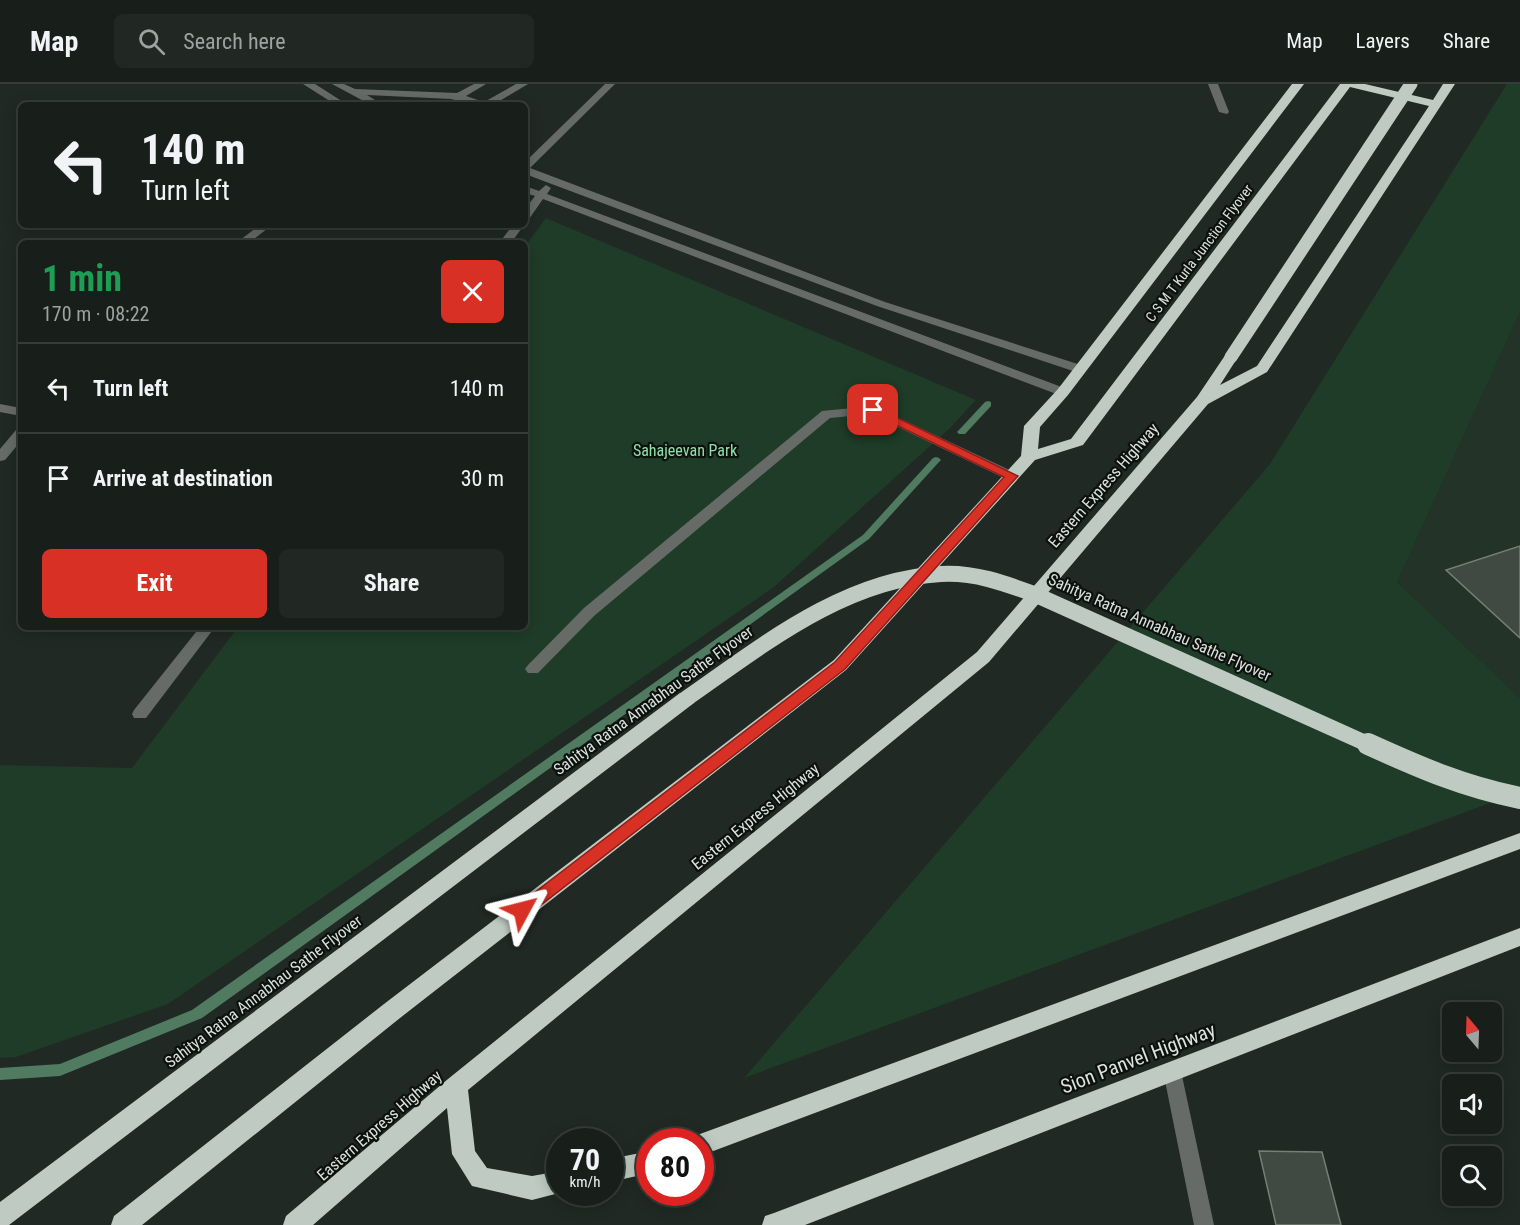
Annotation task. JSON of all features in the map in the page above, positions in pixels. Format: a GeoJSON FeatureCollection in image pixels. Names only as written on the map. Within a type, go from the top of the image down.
{"type":"FeatureCollection","features":[{"type":"Feature","properties":{"kind":"highway"},"geometry":{"type":"LineString","coordinates":[[123,1225],[392,1011],[840,665],[1029,457],[1032,426],[1063,392],[1299,84]]}},
{"type":"Feature","properties":{"kind":"highway","name":"C S M T Kurla Junction Flyover"},"geometry":{"type":"LineString","coordinates":[[1029,457],[1077,442],[1346,84]]}},
{"type":"Feature","properties":{"kind":"highway"},"geometry":{"type":"LineString","coordinates":[[1351,84],[1435,104]]}},
{"type":"Feature","properties":{"kind":"highway"},"geometry":{"type":"LineString","coordinates":[[1203,400],[1412,84]]}},
{"type":"Feature","properties":{"kind":"highway"},"geometry":{"type":"LineString","coordinates":[[1203,400],[1263,369],[1449,84]]}},
{"type":"Feature","properties":{"kind":"highway","name":"Eastern Express Highway"},"geometry":{"type":"LineString","coordinates":[[295,1225],[456,1086],[983,657],[1203,400]]}},
{"type":"Feature","properties":{"kind":"highway","name":"Sahitya Ratna Annabhau Sathe Flyover"},"geometry":{"type":"LineString","coordinates":[[0,1217],[687,698],[779,635],[848,598],[879,585],[911,576],[947,574],[981,576],[1008,584],[1443,778],[1485,791],[1520,798]]}},
{"type":"Feature","properties":{"kind":"highway"},"geometry":{"type":"LineString","coordinates":[[714,1140],[1520,841]]}},
{"type":"Feature","properties":{"kind":"highway","name":"Sion Panvel Highway"},"geometry":{"type":"LineString","coordinates":[[774,1225],[1520,936]]}},
{"type":"Feature","properties":{"kind":"highway"},"geometry":{"type":"LineString","coordinates":[[456,1086],[464,1154],[480,1178],[532,1188],[546,1185]]}},
{"type":"Feature","properties":{"kind":"street"},"geometry":{"type":"LineString","coordinates":[[308,84],[334,102]]}},
{"type":"Feature","properties":{"kind":"street"},"geometry":{"type":"LineString","coordinates":[[337,84],[372,102]]}},
{"type":"Feature","properties":{"kind":"street"},"geometry":{"type":"LineString","coordinates":[[447,102],[481,84]]}},
{"type":"Feature","properties":{"kind":"street"},"geometry":{"type":"LineString","coordinates":[[490,102],[523,84]]}},
{"type":"Feature","properties":{"kind":"street"},"geometry":{"type":"LineString","coordinates":[[528,166],[609,84]]}},
{"type":"Feature","properties":{"kind":"street"},"geometry":{"type":"LineString","coordinates":[[1213,84],[1224,112]]}},
{"type":"Feature","properties":{"kind":"street"},"geometry":{"type":"LineString","coordinates":[[352,92],[458,96],[476,102]]}},
{"type":"Feature","properties":{"kind":"street"},"geometry":{"type":"LineString","coordinates":[[528,170],[881,304],[1080,369]]}},
{"type":"Feature","properties":{"kind":"street"},"geometry":{"type":"LineString","coordinates":[[528,213],[552,181]]}},
{"type":"Feature","properties":{"kind":"street"},"geometry":{"type":"LineString","coordinates":[[528,190],[1063,392]]}},
{"type":"Feature","properties":{"kind":"street"},"geometry":{"type":"LineString","coordinates":[[246,240],[263,228]]}},
{"type":"Feature","properties":{"kind":"street"},"geometry":{"type":"LineString","coordinates":[[507,240],[517,228]]}},
{"type":"Feature","properties":{"kind":"street"},"geometry":{"type":"LineString","coordinates":[[0,408],[18,411]]}},
{"type":"Feature","properties":{"kind":"street"},"geometry":{"type":"LineString","coordinates":[[533,669],[589,612],[826,414],[873,410],[1011,476]]}},
{"type":"Feature","properties":{"kind":"street"},"geometry":{"type":"LineString","coordinates":[[0,457],[18,436]]}},
{"type":"Feature","properties":{"kind":"street"},"geometry":{"type":"LineString","coordinates":[[141,714],[206,630]]}},
{"type":"Feature","properties":{"kind":"street"},"geometry":{"type":"LineString","coordinates":[[1172,1071],[1204,1225]]}},
{"type":"Feature","properties":{"kind":"shaded area"},"geometry":{"type":"Polygon","coordinates":[[[1520,312],[1520,698],[1397,582],[1520,312]]]}},
{"type":"Feature","properties":{"kind":"green space"},"geometry":{"type":"Polygon","coordinates":[[[1507,84],[1520,84],[1520,312],[1397,582],[1520,698],[1520,792],[744,1078],[1270,464],[1507,84]]]}},
{"type":"Feature","properties":{"kind":"green space","name":"Sahajeevan Park"},"geometry":{"type":"Polygon","coordinates":[[[546,218],[976,400],[950,428],[774,587],[168,1004],[16,1057],[0,1058],[0,765],[132,768],[236,630],[528,630],[528,242],[546,218]]]}},
{"type":"Feature","properties":{"kind":"building"},"geometry":{"type":"Polygon","coordinates":[[[1520,546],[1520,638],[1446,570],[1520,546]]]}},
{"type":"Feature","properties":{"kind":"building"},"geometry":{"type":"Polygon","coordinates":[[[1259,1151],[1322,1152],[1341,1225],[1276,1225],[1259,1151]]]}},
{"type":"Feature","properties":{"kind":"waterway"},"geometry":{"type":"LineString","coordinates":[[962,432],[988,404]]}},
{"type":"Feature","properties":{"kind":"waterway"},"geometry":{"type":"LineString","coordinates":[[0,1074],[60,1070],[197,1014],[866,537],[936,460]]}},
{"type":"Feature","properties":{"kind":"route"},"geometry":{"type":"LineString","coordinates":[[522,910],[840,665],[1011,476],[873,410]]}}]}
